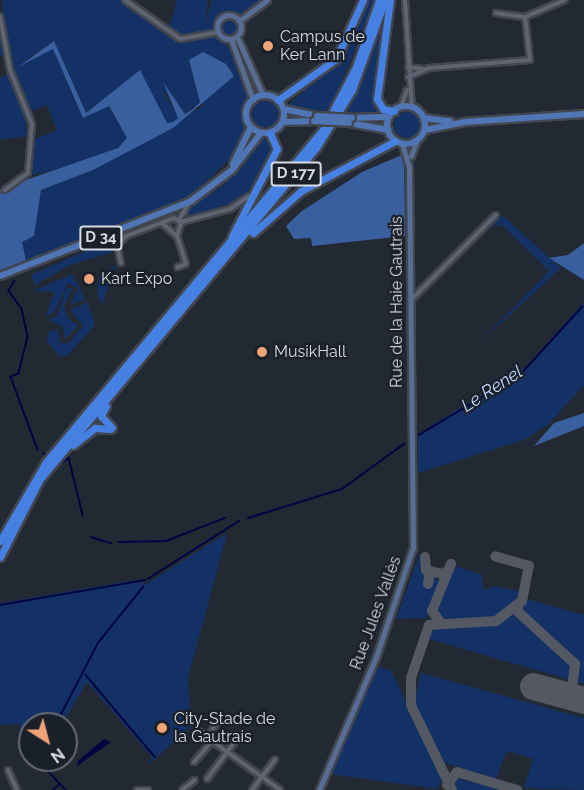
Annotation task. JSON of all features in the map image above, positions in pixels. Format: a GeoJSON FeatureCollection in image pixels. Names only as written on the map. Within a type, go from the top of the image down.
{"type":"FeatureCollection","features":[{"type":"Feature","properties":{"kind":"highway"},"geometry":{"type":"LineString","coordinates":[[278,99],[336,59],[363,0]]}},
{"type":"Feature","properties":{"kind":"highway","name":"D 177"},"geometry":{"type":"LineString","coordinates":[[0,557],[32,492],[324,128],[356,67],[379,0]]}},
{"type":"Feature","properties":{"kind":"highway","name":"D 177"},"geometry":{"type":"LineString","coordinates":[[0,541],[38,473],[330,129],[361,69],[386,0]]}},
{"type":"Feature","properties":{"kind":"highway"},"geometry":{"type":"LineString","coordinates":[[390,0],[376,95],[380,106],[395,111]]}},
{"type":"Feature","properties":{"kind":"highway"},"geometry":{"type":"LineString","coordinates":[[32,492],[88,432],[235,231],[274,154],[278,141],[270,133]]}},
{"type":"Feature","properties":{"kind":"highway"},"geometry":{"type":"LineString","coordinates":[[168,322],[278,208],[399,142]]}},
{"type":"Feature","properties":{"kind":"highway"},"geometry":{"type":"LineString","coordinates":[[88,432],[112,429],[100,416]]}},
{"type":"Feature","properties":{"kind":"main road"},"geometry":{"type":"LineString","coordinates":[[283,122],[284,109],[278,99],[263,95],[253,100],[246,113],[251,127],[261,133],[270,133],[283,122],[315,118]]}},
{"type":"Feature","properties":{"kind":"main road"},"geometry":{"type":"LineString","coordinates":[[351,121],[412,107],[424,118],[465,122]]}},
{"type":"Feature","properties":{"kind":"main road"},"geometry":{"type":"LineString","coordinates":[[284,109],[315,118],[351,121],[388,130],[399,142],[416,142],[425,130],[424,118]]}},
{"type":"Feature","properties":{"kind":"main road"},"geometry":{"type":"LineString","coordinates":[[388,130],[395,111]]}},
{"type":"Feature","properties":{"kind":"main road"},"geometry":{"type":"LineString","coordinates":[[425,130],[465,122],[584,114]]}},
{"type":"Feature","properties":{"kind":"main road","name":"D 34"},"geometry":{"type":"LineString","coordinates":[[225,175],[251,127]]}},
{"type":"Feature","properties":{"kind":"main road","name":"D 34"},"geometry":{"type":"LineString","coordinates":[[0,276],[191,201],[225,175],[261,133]]}},
{"type":"Feature","properties":{"kind":"street"},"geometry":{"type":"LineString","coordinates":[[125,0],[173,36],[196,40],[218,32],[234,38],[263,95]]}},
{"type":"Feature","properties":{"kind":"street"},"geometry":{"type":"LineString","coordinates":[[253,100],[234,38],[239,21],[267,0]]}},
{"type":"Feature","properties":{"kind":"street"},"geometry":{"type":"LineString","coordinates":[[405,0],[408,86],[412,107]]}},
{"type":"Feature","properties":{"kind":"street"},"geometry":{"type":"LineString","coordinates":[[496,13],[525,17],[565,0]]}},
{"type":"Feature","properties":{"kind":"street"},"geometry":{"type":"LineString","coordinates":[[0,16],[10,70],[32,124],[27,173],[5,190]]}},
{"type":"Feature","properties":{"kind":"street"},"geometry":{"type":"LineString","coordinates":[[408,67],[423,69],[530,60],[525,17]]}},
{"type":"Feature","properties":{"kind":"street"},"geometry":{"type":"LineString","coordinates":[[218,32],[223,18],[239,21]]}},
{"type":"Feature","properties":{"kind":"street"},"geometry":{"type":"LineString","coordinates":[[408,77],[423,69]]}},
{"type":"Feature","properties":{"kind":"street"},"geometry":{"type":"LineString","coordinates":[[395,111],[408,86]]}},
{"type":"Feature","properties":{"kind":"street","name":"Rue de la Haie Gautrais"},"geometry":{"type":"LineString","coordinates":[[399,142],[409,167]]}},
{"type":"Feature","properties":{"kind":"street","name":"Rue de la Haie Gautrais"},"geometry":{"type":"LineString","coordinates":[[412,436],[409,167],[416,142]]}},
{"type":"Feature","properties":{"kind":"street"},"geometry":{"type":"LineString","coordinates":[[121,264],[120,240],[162,223],[180,221],[244,202],[274,154]]}},
{"type":"Feature","properties":{"kind":"street"},"geometry":{"type":"LineString","coordinates":[[175,231],[191,201]]}},
{"type":"Feature","properties":{"kind":"street"},"geometry":{"type":"LineString","coordinates":[[410,300],[496,215]]}},
{"type":"Feature","properties":{"kind":"street"},"geometry":{"type":"LineString","coordinates":[[168,226],[169,221]]}},
{"type":"Feature","properties":{"kind":"street"},"geometry":{"type":"LineString","coordinates":[[162,223],[175,231],[177,236],[186,264],[178,267]]}},
{"type":"Feature","properties":{"kind":"street","name":"Rue Jules Vallès"},"geometry":{"type":"LineString","coordinates":[[319,790],[408,572],[414,530],[412,436]]}},
{"type":"Feature","properties":{"kind":"street"},"geometry":{"type":"LineString","coordinates":[[194,762],[210,740],[218,720]]}},
{"type":"Feature","properties":{"kind":"street"},"geometry":{"type":"LineString","coordinates":[[198,731],[280,790]]}},
{"type":"Feature","properties":{"kind":"street"},"geometry":{"type":"LineString","coordinates":[[207,779],[239,736]]}},
{"type":"Feature","properties":{"kind":"street"},"geometry":{"type":"LineString","coordinates":[[252,790],[275,760]]}},
{"type":"Feature","properties":{"kind":"street"},"geometry":{"type":"LineString","coordinates":[[8,770],[17,790]]}},
{"type":"Feature","properties":{"kind":"street"},"geometry":{"type":"LineString","coordinates":[[182,790],[195,780]]}},
{"type":"Feature","properties":{"kind":"street"},"geometry":{"type":"LineString","coordinates":[[137,790],[148,790]]}},
{"type":"Feature","properties":{"kind":"shaded area"},"geometry":{"type":"Polygon","coordinates":[[[2,0],[126,0],[167,34],[177,0],[208,0],[204,27],[212,0],[265,0],[242,17],[221,17],[209,33],[231,48],[250,95],[243,114],[248,130],[238,151],[188,199],[26,261],[22,241],[34,236],[41,190],[93,170],[203,106],[189,60],[200,102],[185,114],[162,89],[179,118],[173,122],[167,124],[140,71],[85,113],[54,41],[18,66],[53,49],[83,118],[108,106],[127,138],[118,148],[63,169],[31,175],[33,140],[57,130],[47,105],[25,114],[27,136],[0,140],[0,78],[13,71],[8,53],[0,56],[0,39],[6,36],[2,0]]]}},
{"type":"Feature","properties":{"kind":"shaded area"},"geometry":{"type":"Polygon","coordinates":[[[365,0],[376,0],[329,112],[287,106],[339,60],[365,0]]]}},
{"type":"Feature","properties":{"kind":"shaded area"},"geometry":{"type":"Polygon","coordinates":[[[388,5],[375,93],[390,113],[345,113],[366,71],[388,5]]]}},
{"type":"Feature","properties":{"kind":"shaded area"},"geometry":{"type":"Polygon","coordinates":[[[226,20],[232,20],[237,28],[235,34],[226,36],[221,31],[221,25],[226,20]]]}},
{"type":"Feature","properties":{"kind":"shaded area"},"geometry":{"type":"Polygon","coordinates":[[[54,41],[86,113],[140,70],[167,123],[173,122],[178,118],[163,82],[185,114],[193,109],[200,102],[189,60],[203,52],[226,64],[234,76],[173,128],[93,170],[41,190],[34,236],[22,242],[26,261],[0,272],[0,189],[118,148],[127,138],[109,106],[83,118],[53,49],[18,67],[54,41]]]}},
{"type":"Feature","properties":{"kind":"shaded area"},"geometry":{"type":"Polygon","coordinates":[[[265,101],[274,105],[278,114],[274,123],[265,127],[256,123],[252,114],[256,105],[265,101]]]}},
{"type":"Feature","properties":{"kind":"shaded area"},"geometry":{"type":"Polygon","coordinates":[[[407,112],[416,116],[420,125],[416,134],[407,138],[398,134],[394,125],[398,116],[407,112]]]}},
{"type":"Feature","properties":{"kind":"shaded area"},"geometry":{"type":"Polygon","coordinates":[[[263,137],[274,145],[245,197],[183,222],[188,208],[224,185],[263,137]]]}},
{"type":"Feature","properties":{"kind":"shaded area"},"geometry":{"type":"Polygon","coordinates":[[[404,154],[405,236],[312,246],[311,238],[294,239],[286,226],[302,211],[362,172],[404,154]]]}},
{"type":"Feature","properties":{"kind":"shaded area"},"geometry":{"type":"Polygon","coordinates":[[[502,215],[561,268],[479,343],[549,271],[503,226],[493,225],[502,215]]]}},
{"type":"Feature","properties":{"kind":"shaded area"},"geometry":{"type":"Polygon","coordinates":[[[110,240],[113,252],[70,265],[35,285],[31,275],[110,240]]]}},
{"type":"Feature","properties":{"kind":"shaded area"},"geometry":{"type":"Polygon","coordinates":[[[584,243],[584,280],[549,258],[568,255],[584,243]]]}},
{"type":"Feature","properties":{"kind":"shaded area"},"geometry":{"type":"Polygon","coordinates":[[[117,264],[102,305],[97,294],[99,277],[117,264]]]}},
{"type":"Feature","properties":{"kind":"shaded area"},"geometry":{"type":"Polygon","coordinates":[[[72,274],[85,299],[70,305],[78,289],[68,283],[54,313],[46,316],[54,292],[33,291],[72,274]]]}},
{"type":"Feature","properties":{"kind":"shaded area"},"geometry":{"type":"Polygon","coordinates":[[[73,288],[64,306],[68,319],[78,325],[65,340],[63,327],[49,320],[58,315],[66,289],[73,288]]]}},
{"type":"Feature","properties":{"kind":"shaded area"},"geometry":{"type":"Polygon","coordinates":[[[88,302],[95,325],[67,356],[59,356],[47,341],[48,332],[58,329],[60,343],[69,343],[83,326],[70,310],[88,302]]]}},
{"type":"Feature","properties":{"kind":"shaded area"},"geometry":{"type":"Polygon","coordinates":[[[584,302],[584,385],[549,424],[524,440],[418,473],[418,434],[527,366],[584,302]]]}},
{"type":"Feature","properties":{"kind":"shaded area"},"geometry":{"type":"Polygon","coordinates":[[[584,413],[584,426],[534,446],[554,423],[584,413]]]}},
{"type":"Feature","properties":{"kind":"shaded area"},"geometry":{"type":"Polygon","coordinates":[[[227,533],[188,678],[191,727],[148,765],[152,757],[87,682],[69,712],[18,712],[18,724],[0,725],[0,603],[141,579],[144,585],[227,533]]]}},
{"type":"Feature","properties":{"kind":"shaded area"},"geometry":{"type":"Polygon","coordinates":[[[420,553],[421,567],[430,574],[425,586],[430,587],[432,574],[442,585],[426,618],[396,619],[420,553]]]}},
{"type":"Feature","properties":{"kind":"shaded area"},"geometry":{"type":"Polygon","coordinates":[[[455,566],[482,575],[484,590],[495,586],[521,592],[518,599],[494,619],[440,618],[435,610],[455,566]]]}},
{"type":"Feature","properties":{"kind":"shaded area"},"geometry":{"type":"Polygon","coordinates":[[[527,599],[584,615],[584,684],[426,638],[438,626],[502,623],[527,599]]]}},
{"type":"Feature","properties":{"kind":"shaded area"},"geometry":{"type":"Polygon","coordinates":[[[378,667],[391,670],[442,778],[437,789],[331,774],[378,667]]]}},
{"type":"Feature","properties":{"kind":"shaded area"},"geometry":{"type":"Polygon","coordinates":[[[421,673],[584,718],[584,790],[524,788],[533,759],[507,751],[496,779],[442,762],[414,704],[421,673]]]}},
{"type":"Feature","properties":{"kind":"shaded area"},"geometry":{"type":"Polygon","coordinates":[[[104,739],[111,742],[78,765],[78,761],[104,739]]]}},
{"type":"Feature","properties":{"kind":"shaded area"},"geometry":{"type":"Polygon","coordinates":[[[456,779],[461,779],[500,790],[456,790],[456,779]]]}},
{"type":"Feature","properties":{"kind":"waterway"},"geometry":{"type":"LineString","coordinates":[[15,281],[9,291],[22,309],[28,337],[19,374],[11,377],[38,450]]}},
{"type":"Feature","properties":{"kind":"waterway","name":"Le Renel"},"geometry":{"type":"LineString","coordinates":[[419,435],[521,374],[582,307]]}},
{"type":"Feature","properties":{"kind":"waterway","name":"Le Renel"},"geometry":{"type":"LineString","coordinates":[[248,518],[342,489],[404,444]]}},
{"type":"Feature","properties":{"kind":"waterway","name":"Le Renel"},"geometry":{"type":"LineString","coordinates":[[60,464],[69,458],[83,515]]}},
{"type":"Feature","properties":{"kind":"waterway","name":"Le Renel"},"geometry":{"type":"LineString","coordinates":[[119,542],[166,541],[225,518]]}},
{"type":"Feature","properties":{"kind":"waterway"},"geometry":{"type":"LineString","coordinates":[[148,579],[239,521]]}},
{"type":"Feature","properties":{"kind":"waterway","name":"Le Renel"},"geometry":{"type":"LineString","coordinates":[[91,537],[111,543]]}},
{"type":"Feature","properties":{"kind":"waterway"},"geometry":{"type":"LineString","coordinates":[[0,605],[145,580]]}},
{"type":"Feature","properties":{"kind":"waterway"},"geometry":{"type":"LineString","coordinates":[[62,712],[98,643],[143,587]]}},
{"type":"Feature","properties":{"kind":"waterway"},"geometry":{"type":"LineString","coordinates":[[86,675],[155,757]]}},
{"type":"Feature","properties":{"kind":"waterway"},"geometry":{"type":"LineString","coordinates":[[49,772],[66,790]]}},
{"type":"Feature","properties":{"kind":"waterway"},"geometry":{"type":"LineString","coordinates":[[53,790],[59,785]]}},
{"type":"Feature","properties":{"kind":"taxiway"},"geometry":{"type":"LineString","coordinates":[[452,790],[411,705],[411,678],[429,625],[496,621],[522,601],[529,566],[495,556]]}},
{"type":"Feature","properties":{"kind":"taxiway"},"geometry":{"type":"LineString","coordinates":[[425,557],[426,570],[442,574],[449,570]]}},
{"type":"Feature","properties":{"kind":"taxiway"},"geometry":{"type":"LineString","coordinates":[[440,622],[432,611],[451,564]]}},
{"type":"Feature","properties":{"kind":"taxiway"},"geometry":{"type":"LineString","coordinates":[[428,584],[430,571]]}},
{"type":"Feature","properties":{"kind":"taxiway"},"geometry":{"type":"LineString","coordinates":[[519,604],[517,611],[575,664],[572,689],[580,699]]}},
{"type":"Feature","properties":{"kind":"taxiway"},"geometry":{"type":"LineString","coordinates":[[559,693],[572,689]]}},
{"type":"Feature","properties":{"kind":"taxiway"},"geometry":{"type":"LineString","coordinates":[[447,785],[457,772],[517,790]]}},
{"type":"Feature","properties":{"kind":"runway"},"geometry":{"type":"LineString","coordinates":[[533,686],[584,700]]}},
{"type":"Feature","properties":{"kind":"place","name":"Campus de Ker Lann"},"geometry":{"type":"Point","coordinates":[268,46]}},
{"type":"Feature","properties":{"kind":"place","name":"Kart Expo"},"geometry":{"type":"Point","coordinates":[89,279]}},
{"type":"Feature","properties":{"kind":"place","name":"MusikHall"},"geometry":{"type":"Point","coordinates":[262,352]}},
{"type":"Feature","properties":{"kind":"place","name":"City-Stade de la Gautrais"},"geometry":{"type":"Point","coordinates":[162,728]}}]}
